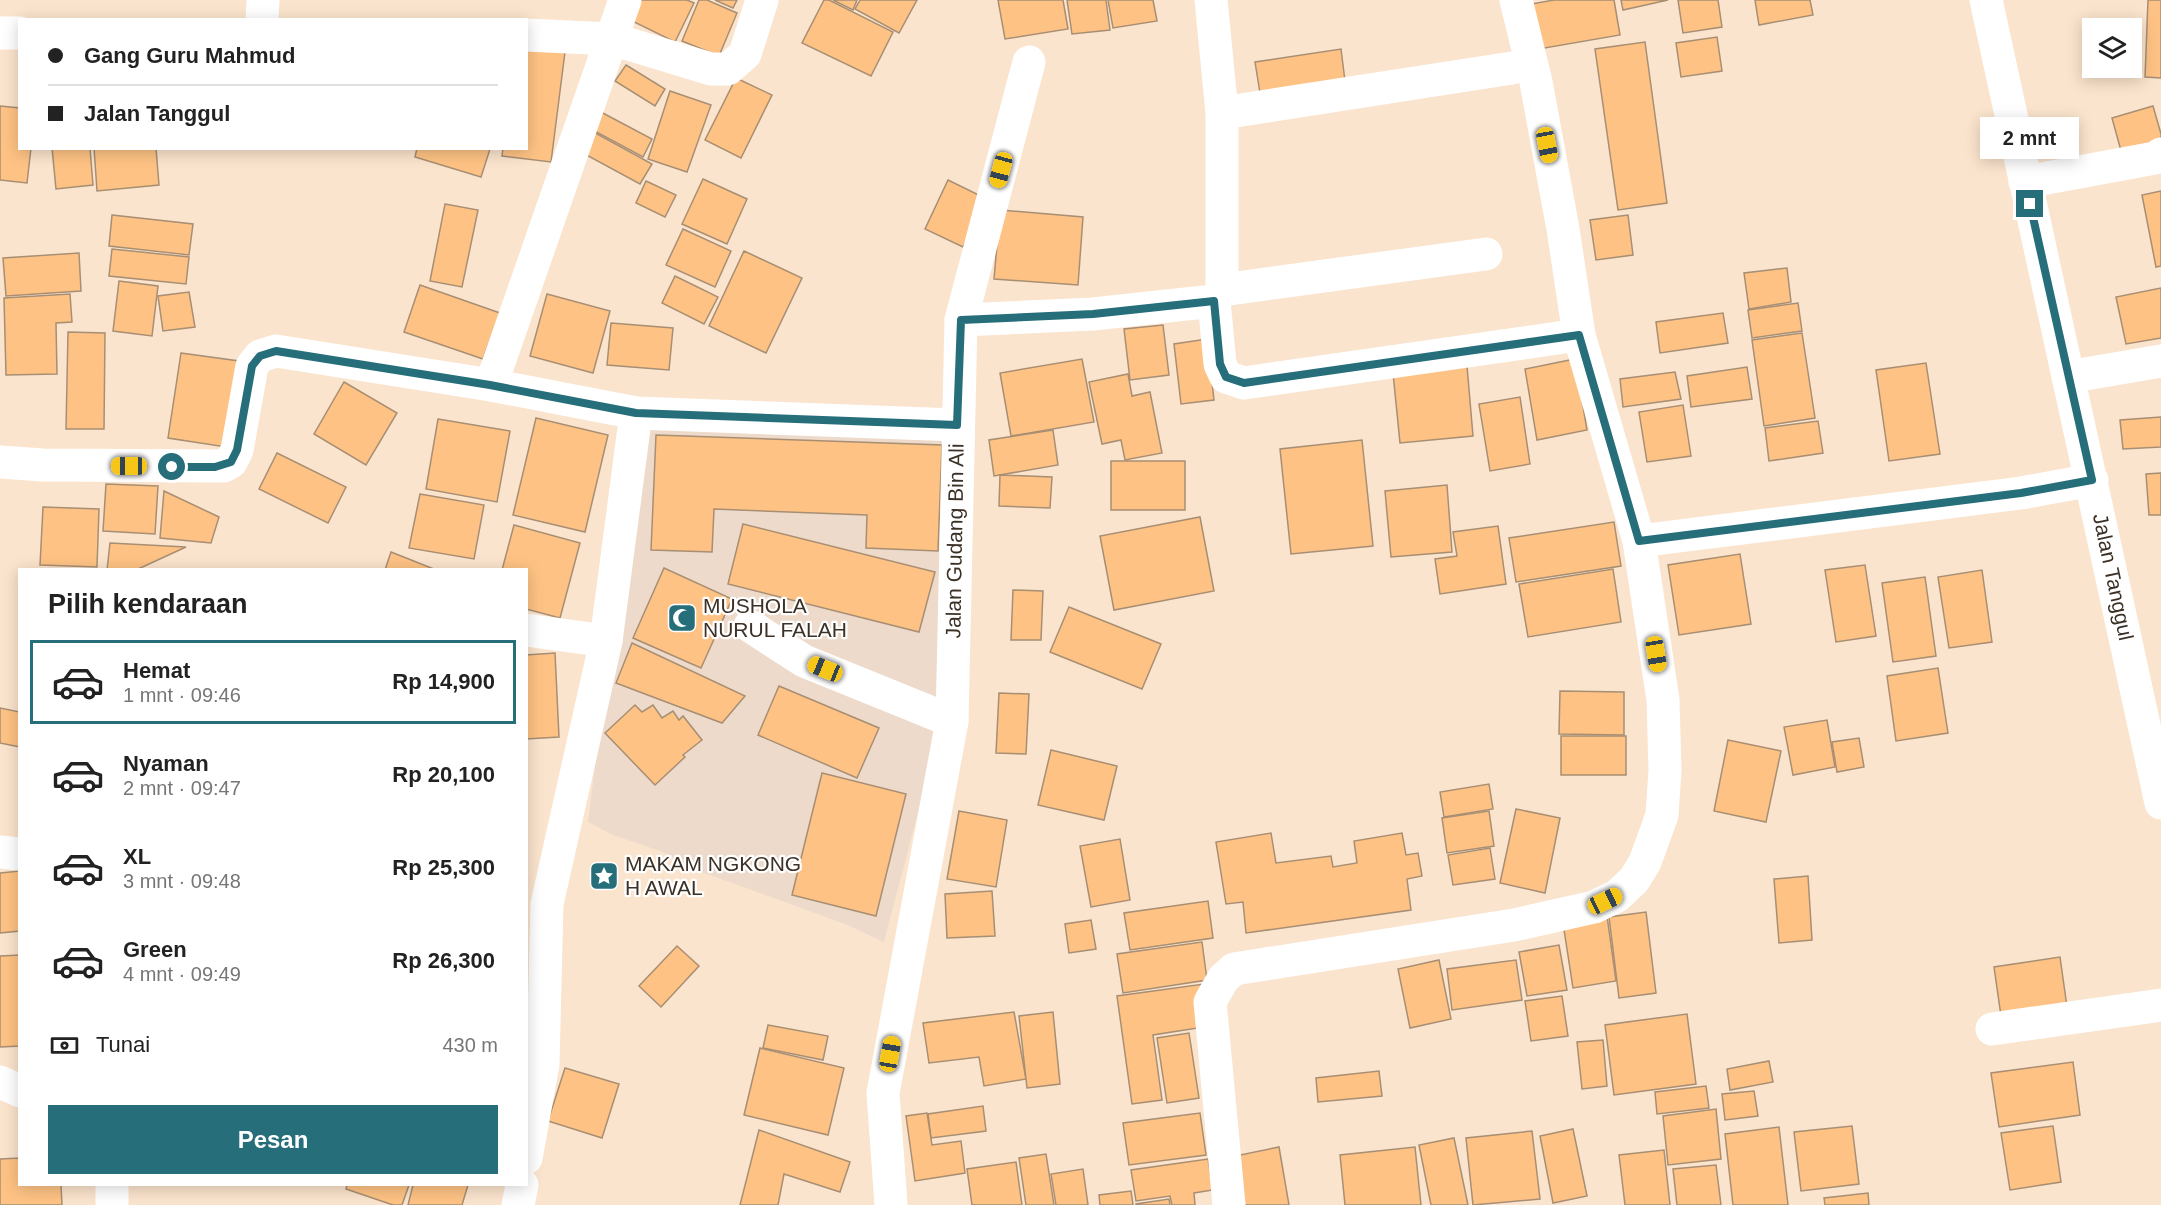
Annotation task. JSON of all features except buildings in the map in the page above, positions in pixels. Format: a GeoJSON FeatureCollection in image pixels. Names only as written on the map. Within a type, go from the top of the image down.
{"type":"FeatureCollection","features":[{"type":"Feature","properties":{"kind":"street"},"geometry":{"type":"LineString","coordinates":[[262,18],[263,0]]}},
{"type":"Feature","properties":{"kind":"street"},"geometry":{"type":"LineString","coordinates":[[490,385],[625,0]]}},
{"type":"Feature","properties":{"kind":"street"},"geometry":{"type":"LineString","coordinates":[[528,35],[612,39],[711,69],[728,69],[745,54],[762,0]]}},
{"type":"Feature","properties":{"kind":"street"},"geometry":{"type":"LineString","coordinates":[[1211,0],[1222,113],[1218,295],[1220,364],[1226,377],[1244,383],[1579,335]]}},
{"type":"Feature","properties":{"kind":"street"},"geometry":{"type":"LineString","coordinates":[[1229,1205],[1210,1002],[1223,979],[1234,969],[1514,925],[1594,907],[1617,896],[1634,880],[1645,862],[1662,815],[1665,770],[1663,700],[1639,541],[1579,335],[1540,104],[1516,0]]}},
{"type":"Feature","properties":{"kind":"street","name":"Jalan Tanggul"},"geometry":{"type":"LineString","coordinates":[[1986,0],[2068,377],[2084,481],[2161,803]]}},
{"type":"Feature","properties":{"kind":"street"},"geometry":{"type":"LineString","coordinates":[[0,33],[18,33]]}},
{"type":"Feature","properties":{"kind":"street","name":"Jalan Gudang Bin Ali"},"geometry":{"type":"LineString","coordinates":[[891,1205],[883,1093],[952,721],[961,320],[1029,62]]}},
{"type":"Feature","properties":{"kind":"street"},"geometry":{"type":"LineString","coordinates":[[1222,113],[1512,68]]}},
{"type":"Feature","properties":{"kind":"street"},"geometry":{"type":"LineString","coordinates":[[2025,182],[2155,158],[2161,154]]}},
{"type":"Feature","properties":{"kind":"street"},"geometry":{"type":"LineString","coordinates":[[961,320],[1093,314],[1486,254]]}},
{"type":"Feature","properties":{"kind":"street"},"geometry":{"type":"LineString","coordinates":[[0,462],[43,465],[224,466],[231,462],[237,450],[252,366],[260,356],[276,351],[490,385],[636,413],[957,425]]}},
{"type":"Feature","properties":{"kind":"street"},"geometry":{"type":"LineString","coordinates":[[2068,377],[2161,361]]}},
{"type":"Feature","properties":{"kind":"street"},"geometry":{"type":"LineString","coordinates":[[528,1147],[543,1064],[537,904],[606,641],[636,413]]}},
{"type":"Feature","properties":{"kind":"street"},"geometry":{"type":"LineString","coordinates":[[1639,541],[2032,490],[2084,481]]}},
{"type":"Feature","properties":{"kind":"street"},"geometry":{"type":"LineString","coordinates":[[750,626],[804,660],[952,721]]}},
{"type":"Feature","properties":{"kind":"street"},"geometry":{"type":"LineString","coordinates":[[528,630],[606,641]]}},
{"type":"Feature","properties":{"kind":"street"},"geometry":{"type":"LineString","coordinates":[[0,852],[18,854]]}},
{"type":"Feature","properties":{"kind":"street"},"geometry":{"type":"LineString","coordinates":[[1992,1029],[2161,1005]]}},
{"type":"Feature","properties":{"kind":"street"},"geometry":{"type":"LineString","coordinates":[[0,1082],[18,1090]]}},
{"type":"Feature","properties":{"kind":"street"},"geometry":{"type":"LineString","coordinates":[[112,1186],[112,1205]]}},
{"type":"Feature","properties":{"kind":"street"},"geometry":{"type":"LineString","coordinates":[[518,1205],[522,1186]]}},
{"type":"Feature","properties":{"kind":"shaded area"},"geometry":{"type":"Polygon","coordinates":[[[640,407],[954,411],[939,733],[884,942],[845,924],[699,871],[660,851],[613,835],[588,822],[640,407]],[[743,525],[728,584],[919,631],[934,572],[743,525]],[[664,568],[633,638],[701,668],[732,599],[664,568]],[[632,643],[617,683],[722,723],[744,696],[632,643]],[[779,686],[758,735],[857,777],[879,728],[779,686]]]}},
{"type":"Feature","properties":{"kind":"place","name":"MUSHOLA NURUL FALAH"},"geometry":{"type":"Point","coordinates":[682,618]}},
{"type":"Feature","properties":{"kind":"place","name":"MAKAM NGKONG H AWAL"},"geometry":{"type":"Point","coordinates":[604,876]}},
{"type":"Feature","properties":{"kind":"route"},"geometry":{"type":"LineString","coordinates":[[172,467],[224,466],[235,458],[252,366],[260,356],[276,351],[490,385],[636,413],[957,425],[961,320],[1093,314],[1214,301],[1220,364],[1226,377],[1244,383],[1579,335],[1639,541],[2021,493],[2092,480],[2030,204]]}}]}
